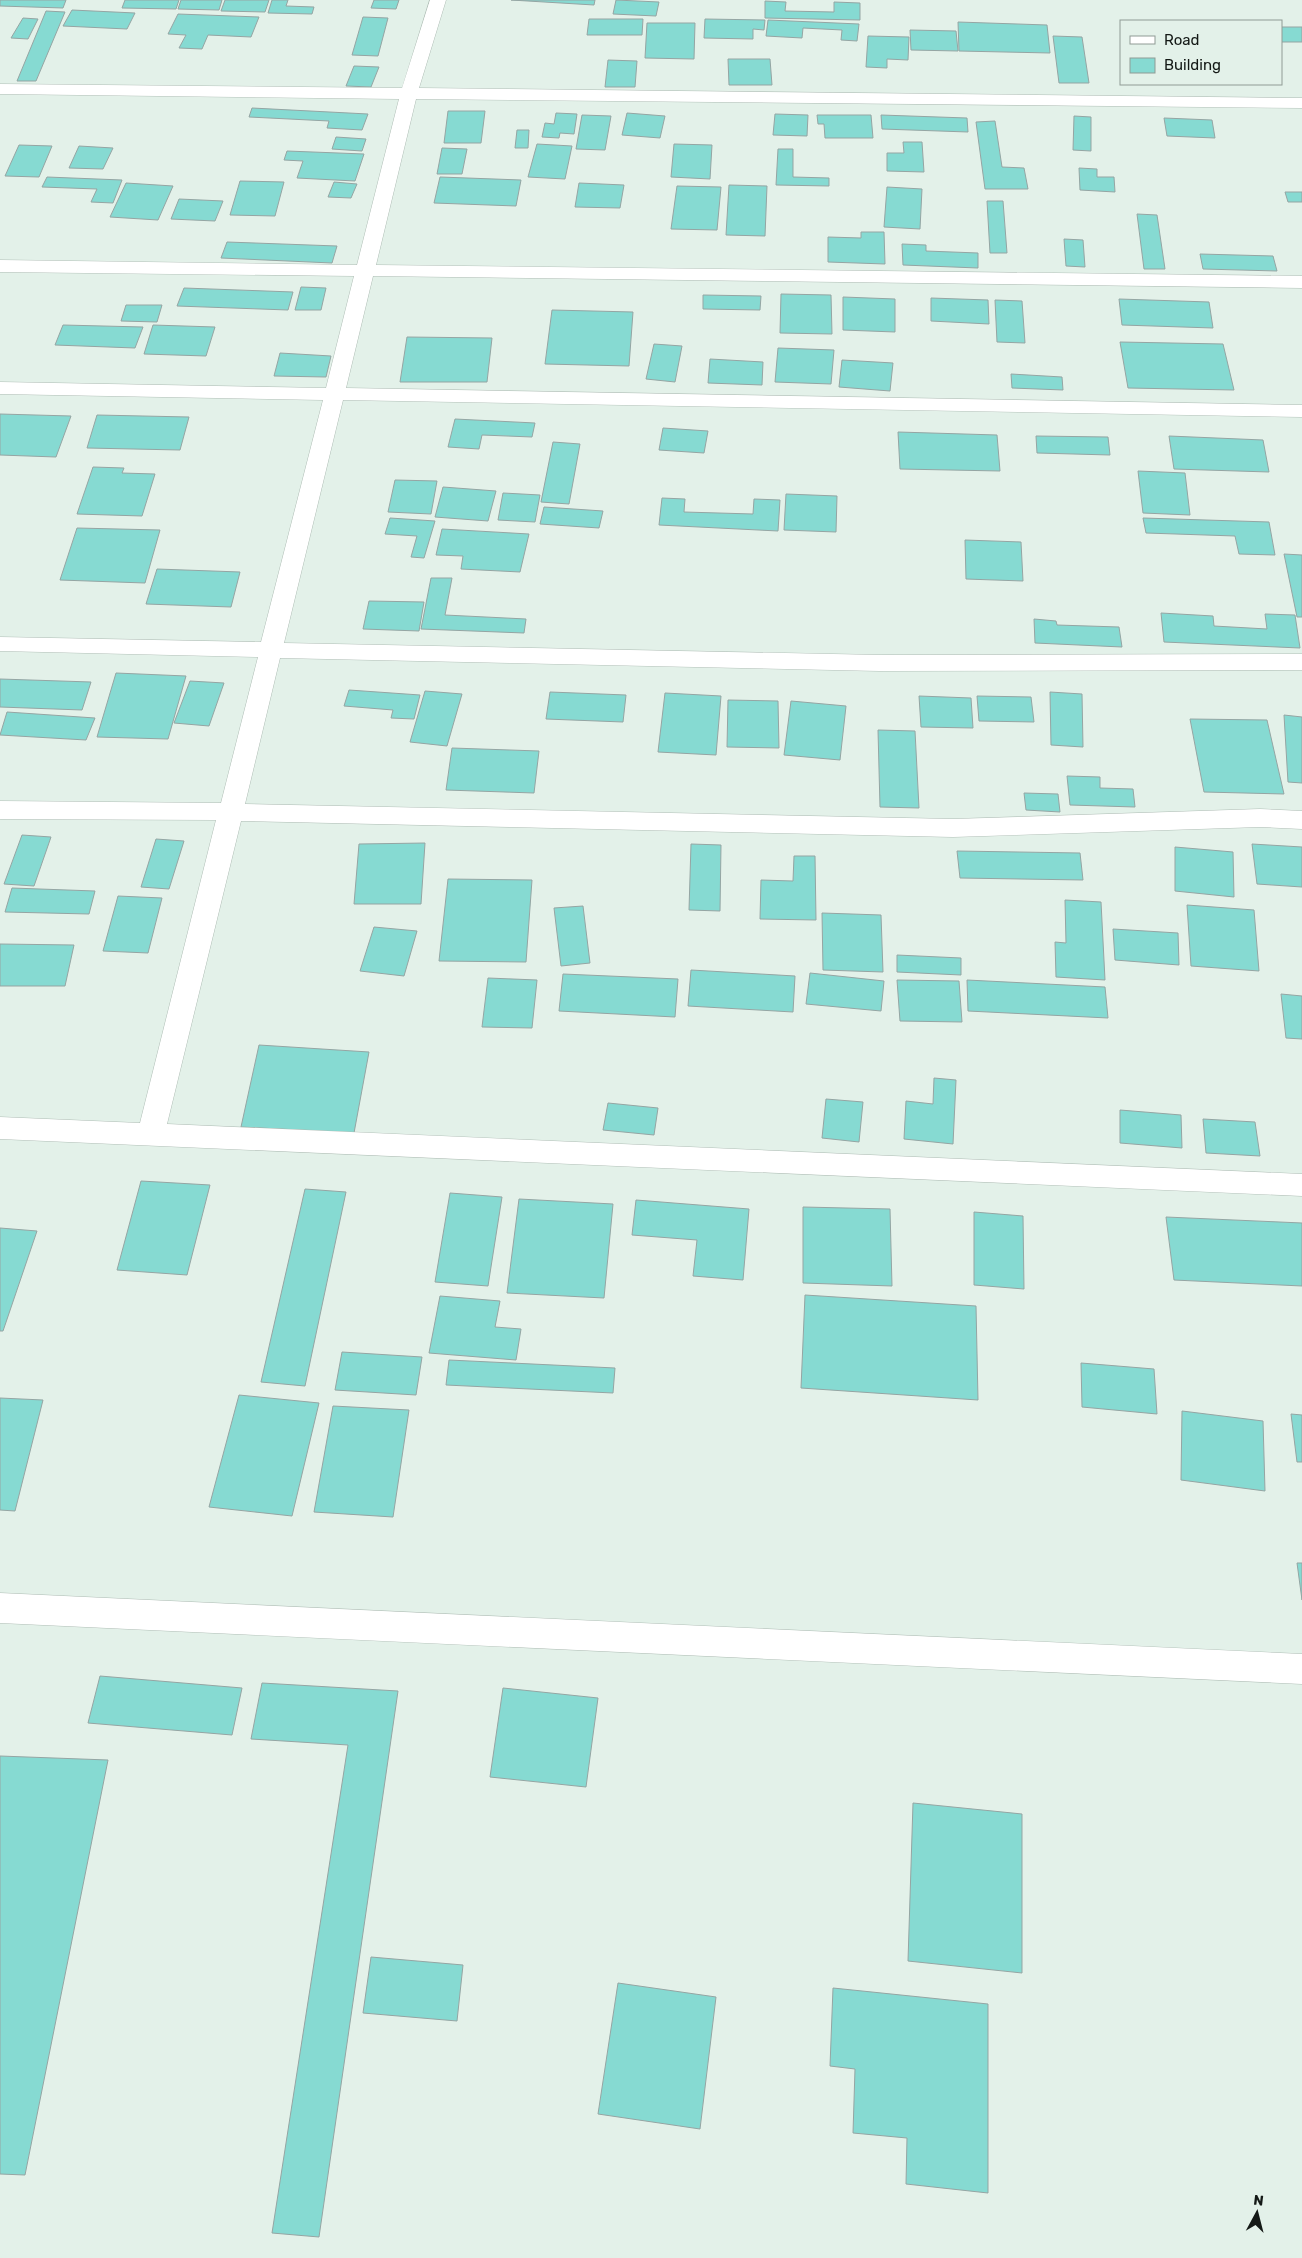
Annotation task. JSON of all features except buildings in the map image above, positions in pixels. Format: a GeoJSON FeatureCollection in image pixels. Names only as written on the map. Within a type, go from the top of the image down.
{"type":"FeatureCollection","features":[{"type":"Feature","properties":{"kind":"street"},"geometry":{"type":"LineString","coordinates":[[151,1133],[409,92],[438,0]]}},
{"type":"Feature","properties":{"kind":"street"},"geometry":{"type":"LineString","coordinates":[[0,89],[1302,103]]}},
{"type":"Feature","properties":{"kind":"street"},"geometry":{"type":"LineString","coordinates":[[0,266],[1302,282]]}},
{"type":"Feature","properties":{"kind":"street"},"geometry":{"type":"LineString","coordinates":[[0,388],[1302,411]]}},
{"type":"Feature","properties":{"kind":"street"},"geometry":{"type":"LineString","coordinates":[[0,644],[880,664],[1302,662]]}},
{"type":"Feature","properties":{"kind":"street"},"geometry":{"type":"LineString","coordinates":[[0,810],[231,812],[953,828],[1260,818],[1302,820]]}},
{"type":"Feature","properties":{"kind":"street"},"geometry":{"type":"LineString","coordinates":[[0,1128],[151,1133],[1302,1185]]}},
{"type":"Feature","properties":{"kind":"street"},"geometry":{"type":"LineString","coordinates":[[0,1608],[1302,1669]]}}]}
